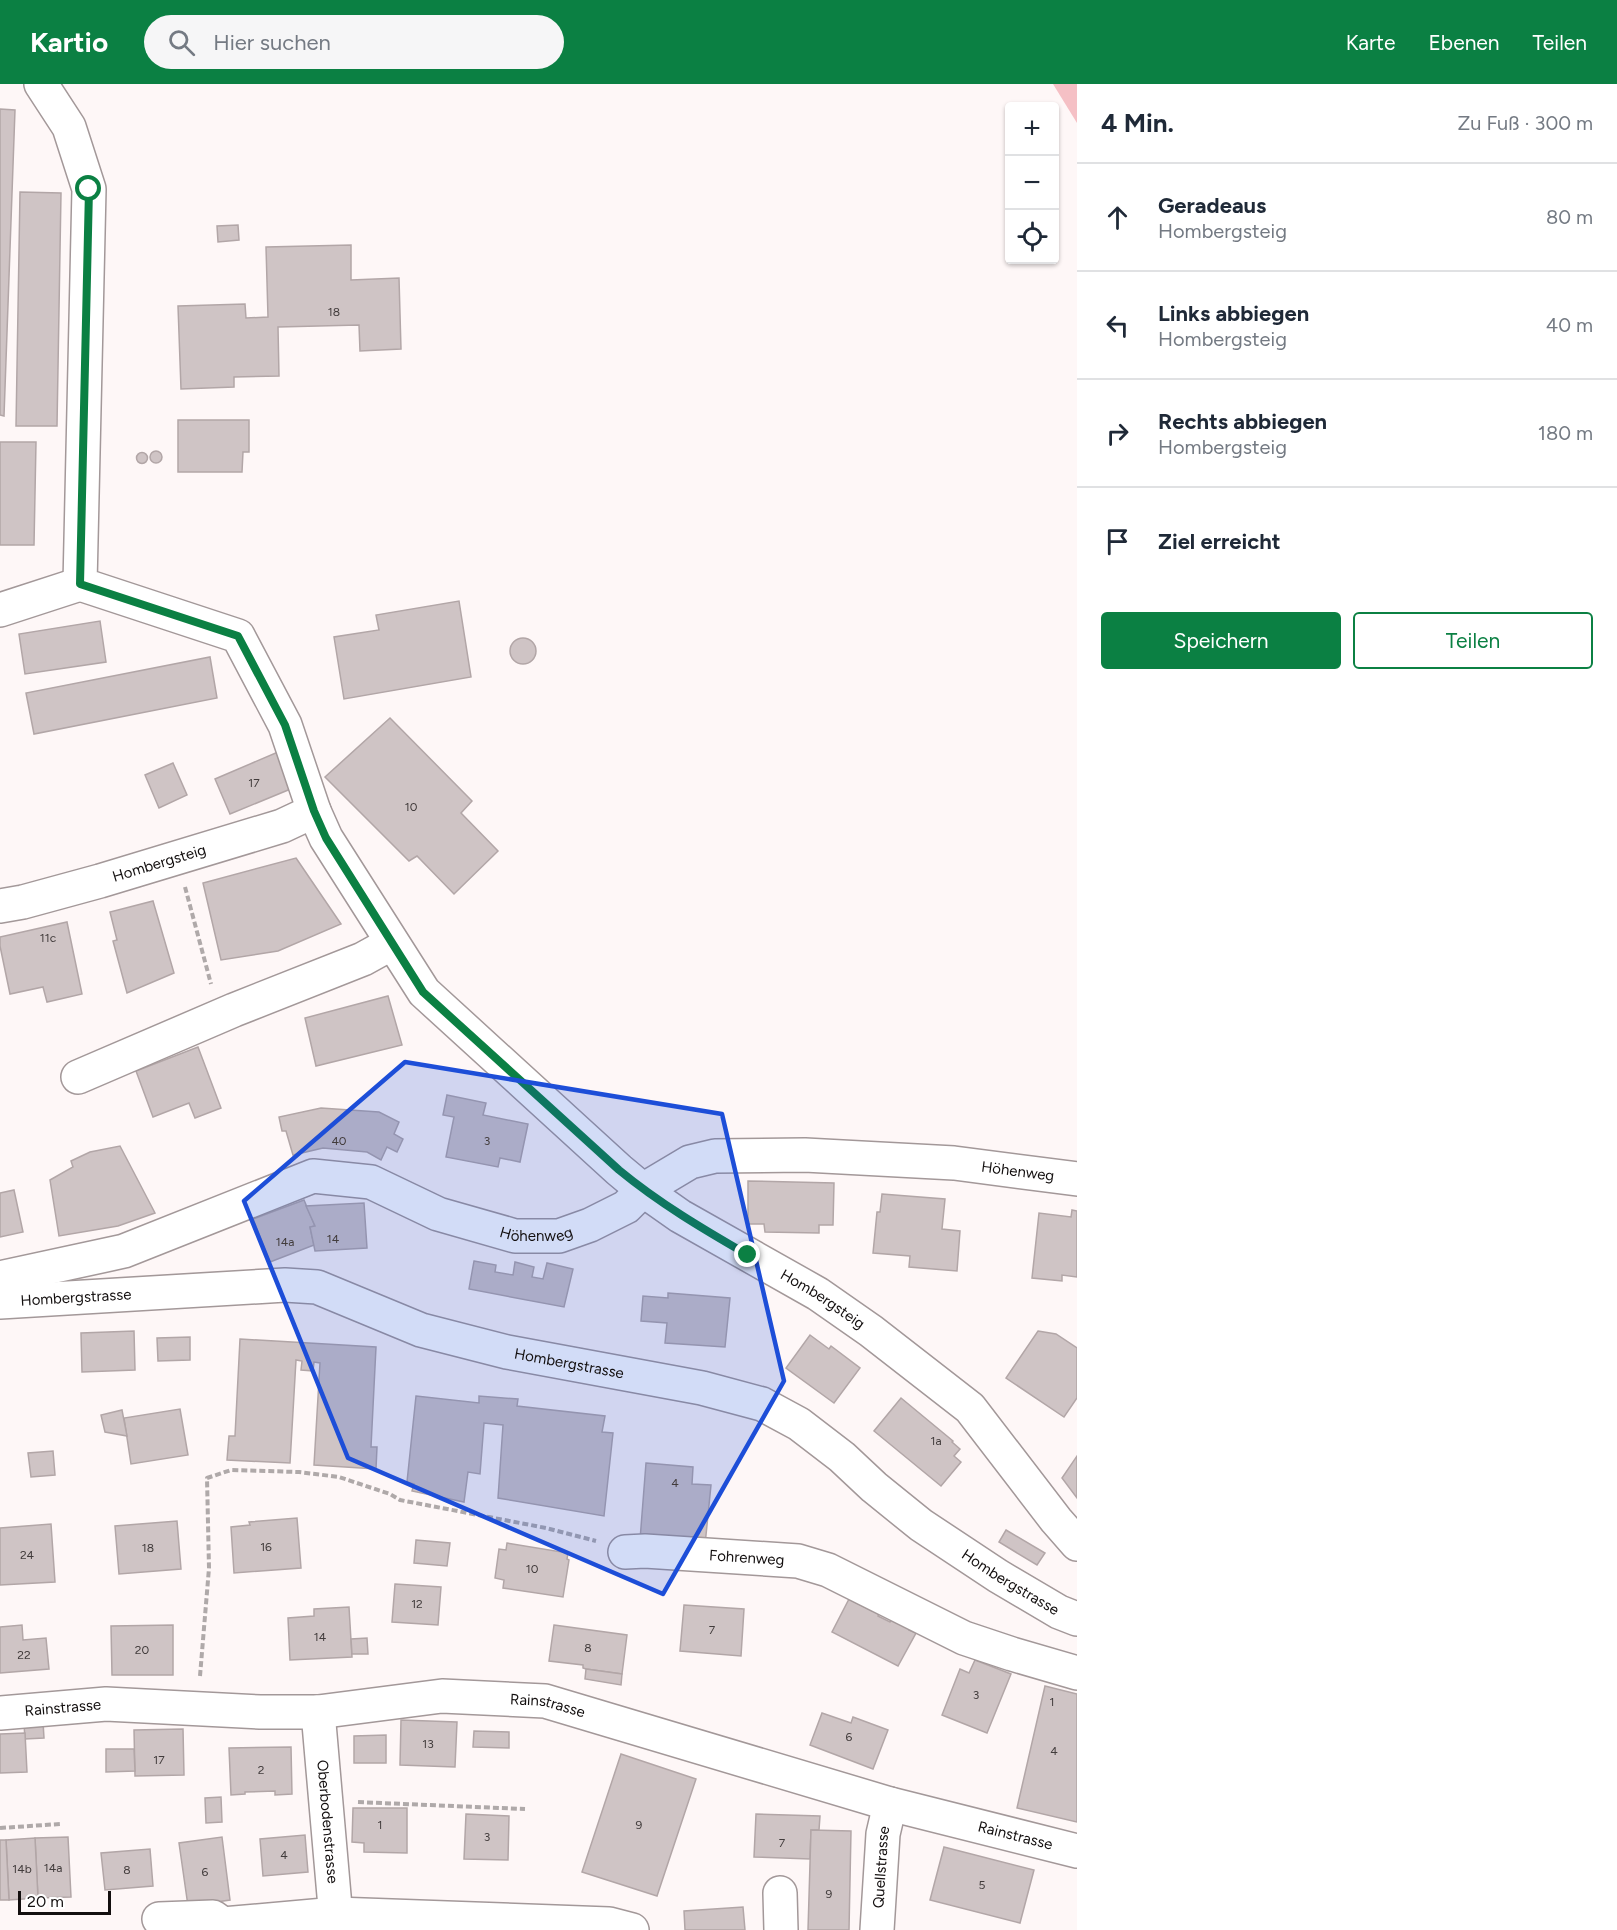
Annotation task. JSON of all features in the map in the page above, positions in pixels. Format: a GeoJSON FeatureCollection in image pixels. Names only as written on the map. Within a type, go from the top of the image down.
{"type":"FeatureCollection","features":[{"type":"Feature","properties":{"kind":"street"},"geometry":{"type":"LineString","coordinates":[[0,610],[80,584],[89,189],[69,127],[41,84]]}},
{"type":"Feature","properties":{"kind":"street","name":"Hombergsteig"},"geometry":{"type":"LineString","coordinates":[[80,584],[238,636],[285,725],[314,811],[326,838],[423,992],[643,1190],[680,1216],[818,1293],[970,1408],[1077,1544]]}},
{"type":"Feature","properties":{"kind":"street","name":"Hombergsteig"},"geometry":{"type":"LineString","coordinates":[[0,906],[100,881],[282,826],[314,811]]}},
{"type":"Feature","properties":{"kind":"street"},"geometry":{"type":"LineString","coordinates":[[78,1077],[234,1010],[363,959],[392,943]]}},
{"type":"Feature","properties":{"kind":"street","name":"Höhenweg"},"geometry":{"type":"LineString","coordinates":[[0,1278],[124,1251],[313,1176],[370,1182],[438,1214],[515,1236],[559,1236],[590,1225],[626,1207],[643,1190],[690,1162],[715,1156],[805,1155],[943,1163],[1077,1179]]}},
{"type":"Feature","properties":{"kind":"street","name":"Hombergstrasse"},"geometry":{"type":"LineString","coordinates":[[0,1302],[285,1285],[317,1287],[421,1330],[507,1352],[702,1388],[762,1404],[807,1431],[842,1457],[874,1487],[921,1525],[998,1576],[1059,1612],[1077,1619]]}},
{"type":"Feature","properties":{"kind":"street","name":"Fohrenweg"},"geometry":{"type":"LineString","coordinates":[[625,1552],[645,1551],[798,1561],[828,1570],[964,1638],[1077,1673]]}},
{"type":"Feature","properties":{"kind":"street","name":"Rainstrasse"},"geometry":{"type":"LineString","coordinates":[[0,1713],[106,1704],[260,1712],[318,1712],[442,1696],[545,1701],[890,1804],[1077,1851]]}},
{"type":"Feature","properties":{"kind":"street","name":"Oberbodenstrasse"},"geometry":{"type":"LineString","coordinates":[[318,1712],[336,1922]]}},
{"type":"Feature","properties":{"kind":"street","name":"Quellstrasse"},"geometry":{"type":"LineString","coordinates":[[877,1930],[883,1834],[890,1804]]}},
{"type":"Feature","properties":{"kind":"street"},"geometry":{"type":"LineString","coordinates":[[780,1893],[781,1930]]}},
{"type":"Feature","properties":{"kind":"street"},"geometry":{"type":"LineString","coordinates":[[159,1919],[213,1917],[223,1924],[609,1923],[632,1930]]}},
{"type":"Feature","properties":{"kind":"path"},"geometry":{"type":"LineString","coordinates":[[178,856],[213,991]]}},
{"type":"Feature","properties":{"kind":"path"},"geometry":{"type":"LineString","coordinates":[[200,1680],[208,1568],[207,1478],[231,1470],[309,1473],[339,1477],[390,1494],[400,1500],[546,1528],[625,1552]]}},
{"type":"Feature","properties":{"kind":"path"},"geometry":{"type":"LineString","coordinates":[[327,1802],[525,1809]]}},
{"type":"Feature","properties":{"kind":"path"},"geometry":{"type":"LineString","coordinates":[[0,1828],[60,1824]]}},
{"type":"Feature","properties":{"kind":"highlighted area"},"geometry":{"type":"Polygon","coordinates":[[[405,1062],[722,1114],[784,1381],[663,1594],[348,1458],[244,1201],[405,1062]]]}},
{"type":"Feature","properties":{"kind":"shaded area"},"geometry":{"type":"Polygon","coordinates":[[[1053,84],[1077,84],[1077,123],[1053,84]]]}},
{"type":"Feature","properties":{"kind":"building"},"geometry":{"type":"Polygon","coordinates":[[[0,109],[15,110],[4,416],[0,415],[0,109]]]}},
{"type":"Feature","properties":{"kind":"building"},"geometry":{"type":"Polygon","coordinates":[[[20,192],[61,193],[57,426],[16,426],[20,192]]]}},
{"type":"Feature","properties":{"kind":"building"},"geometry":{"type":"Polygon","coordinates":[[[238,225],[239,240],[218,242],[217,226],[238,225]]]}},
{"type":"Feature","properties":{"kind":"building"},"geometry":{"type":"Polygon","coordinates":[[[351,245],[351,280],[399,278],[401,349],[360,351],[359,325],[278,327],[279,376],[234,377],[234,387],[181,389],[178,306],[245,304],[246,318],[268,317],[266,247],[351,245]]]}},
{"type":"Feature","properties":{"kind":"building"},"geometry":{"type":"Polygon","coordinates":[[[178,420],[249,420],[249,452],[243,452],[242,472],[178,472],[178,420]]]}},
{"type":"Feature","properties":{"kind":"building"},"geometry":{"type":"Polygon","coordinates":[[[0,442],[36,442],[34,545],[0,545],[0,442]]]}},
{"type":"Feature","properties":{"kind":"building"},"geometry":{"type":"Polygon","coordinates":[[[156,451],[162,457],[156,463],[150,457],[156,451]]]}},
{"type":"Feature","properties":{"kind":"building"},"geometry":{"type":"Polygon","coordinates":[[[142,452],[148,458],[142,464],[136,458],[142,452]]]}},
{"type":"Feature","properties":{"kind":"building"},"geometry":{"type":"Polygon","coordinates":[[[459,601],[471,677],[344,699],[334,637],[379,630],[376,615],[459,601]]]}},
{"type":"Feature","properties":{"kind":"building"},"geometry":{"type":"Polygon","coordinates":[[[100,621],[106,662],[25,674],[19,634],[100,621]]]}},
{"type":"Feature","properties":{"kind":"building"},"geometry":{"type":"Polygon","coordinates":[[[523,638],[532,642],[536,651],[532,660],[523,664],[514,660],[510,651],[514,642],[523,638]]]}},
{"type":"Feature","properties":{"kind":"building"},"geometry":{"type":"Polygon","coordinates":[[[210,657],[217,698],[34,734],[26,693],[210,657]]]}},
{"type":"Feature","properties":{"kind":"building"},"geometry":{"type":"Polygon","coordinates":[[[390,718],[472,801],[461,813],[498,851],[454,894],[417,856],[409,861],[325,777],[390,718]]]}},
{"type":"Feature","properties":{"kind":"building"},"geometry":{"type":"Polygon","coordinates":[[[278,752],[293,788],[230,814],[215,779],[278,752]]]}},
{"type":"Feature","properties":{"kind":"building"},"geometry":{"type":"Polygon","coordinates":[[[173,763],[187,795],[159,808],[145,775],[173,763]]]}},
{"type":"Feature","properties":{"kind":"building"},"geometry":{"type":"Polygon","coordinates":[[[296,858],[341,924],[278,951],[221,960],[203,883],[296,858]]]}},
{"type":"Feature","properties":{"kind":"building"},"geometry":{"type":"Polygon","coordinates":[[[153,901],[174,973],[127,993],[113,941],[117,940],[110,912],[153,901]]]}},
{"type":"Feature","properties":{"kind":"building"},"geometry":{"type":"Polygon","coordinates":[[[67,922],[82,994],[47,1002],[43,987],[10,994],[0,937],[67,922]]]}},
{"type":"Feature","properties":{"kind":"building"},"geometry":{"type":"Polygon","coordinates":[[[388,996],[402,1045],[316,1066],[305,1018],[388,996]]]}},
{"type":"Feature","properties":{"kind":"building"},"geometry":{"type":"Polygon","coordinates":[[[198,1047],[221,1108],[195,1118],[189,1103],[153,1117],[136,1071],[198,1047]]]}},
{"type":"Feature","properties":{"kind":"building"},"geometry":{"type":"Polygon","coordinates":[[[447,1095],[486,1103],[483,1115],[528,1124],[520,1162],[500,1158],[498,1167],[446,1157],[454,1117],[443,1115],[447,1095]]]}},
{"type":"Feature","properties":{"kind":"building"},"geometry":{"type":"Polygon","coordinates":[[[321,1108],[379,1112],[399,1122],[394,1134],[403,1139],[397,1152],[387,1147],[381,1160],[367,1152],[323,1148],[293,1155],[286,1131],[282,1131],[279,1117],[321,1108]]]}},
{"type":"Feature","properties":{"kind":"building"},"geometry":{"type":"Polygon","coordinates":[[[120,1146],[155,1213],[118,1226],[59,1236],[50,1180],[73,1167],[71,1161],[90,1152],[120,1146]]]}},
{"type":"Feature","properties":{"kind":"building"},"geometry":{"type":"Polygon","coordinates":[[[748,1181],[834,1183],[833,1225],[819,1225],[819,1233],[765,1232],[764,1224],[748,1224],[748,1181]]]}},
{"type":"Feature","properties":{"kind":"building"},"geometry":{"type":"Polygon","coordinates":[[[14,1190],[23,1232],[0,1237],[0,1193],[14,1190]]]}},
{"type":"Feature","properties":{"kind":"building"},"geometry":{"type":"Polygon","coordinates":[[[882,1194],[945,1199],[942,1229],[960,1231],[957,1271],[909,1267],[910,1256],[873,1253],[877,1212],[880,1212],[882,1194]]]}},
{"type":"Feature","properties":{"kind":"building"},"geometry":{"type":"Polygon","coordinates":[[[304,1200],[315,1226],[310,1227],[314,1245],[270,1262],[253,1219],[304,1200]]]}},
{"type":"Feature","properties":{"kind":"building"},"geometry":{"type":"Polygon","coordinates":[[[364,1203],[367,1248],[315,1251],[310,1227],[315,1226],[306,1206],[364,1203]]]}},
{"type":"Feature","properties":{"kind":"building"},"geometry":{"type":"Polygon","coordinates":[[[1072,1210],[1077,1211],[1077,1277],[1062,1275],[1062,1281],[1032,1278],[1039,1213],[1071,1217],[1072,1210]]]}},
{"type":"Feature","properties":{"kind":"building"},"geometry":{"type":"Polygon","coordinates":[[[474,1261],[496,1265],[495,1272],[513,1275],[515,1262],[534,1267],[532,1277],[543,1279],[547,1263],[573,1269],[564,1307],[469,1289],[474,1261]]]}},
{"type":"Feature","properties":{"kind":"building"},"geometry":{"type":"Polygon","coordinates":[[[668,1293],[730,1298],[725,1347],[665,1343],[667,1323],[641,1321],[643,1296],[668,1298],[668,1293]]]}},
{"type":"Feature","properties":{"kind":"building"},"geometry":{"type":"Polygon","coordinates":[[[134,1331],[135,1370],[82,1372],[81,1333],[134,1331]]]}},
{"type":"Feature","properties":{"kind":"building"},"geometry":{"type":"Polygon","coordinates":[[[1038,1331],[1056,1334],[1077,1348],[1077,1398],[1064,1417],[1006,1378],[1038,1331]]]}},
{"type":"Feature","properties":{"kind":"building"},"geometry":{"type":"Polygon","coordinates":[[[810,1335],[829,1349],[831,1346],[860,1368],[834,1403],[786,1368],[810,1335]]]}},
{"type":"Feature","properties":{"kind":"building"},"geometry":{"type":"Polygon","coordinates":[[[190,1337],[190,1360],[158,1361],[157,1338],[190,1337]]]}},
{"type":"Feature","properties":{"kind":"building"},"geometry":{"type":"Polygon","coordinates":[[[240,1339],[376,1347],[371,1447],[377,1447],[376,1469],[314,1465],[320,1363],[314,1362],[313,1371],[301,1370],[302,1361],[296,1360],[290,1463],[227,1460],[229,1436],[235,1436],[240,1339]]]}},
{"type":"Feature","properties":{"kind":"building"},"geometry":{"type":"Polygon","coordinates":[[[416,1396],[479,1403],[479,1396],[518,1399],[517,1406],[605,1416],[602,1432],[613,1433],[604,1516],[498,1498],[503,1425],[484,1423],[480,1474],[468,1472],[464,1502],[412,1491],[414,1484],[407,1482],[416,1396]]]}},
{"type":"Feature","properties":{"kind":"building"},"geometry":{"type":"Polygon","coordinates":[[[901,1398],[960,1449],[954,1456],[961,1462],[941,1486],[874,1431],[901,1398]]]}},
{"type":"Feature","properties":{"kind":"building"},"geometry":{"type":"Polygon","coordinates":[[[180,1409],[188,1455],[131,1464],[124,1418],[180,1409]]]}},
{"type":"Feature","properties":{"kind":"building"},"geometry":{"type":"Polygon","coordinates":[[[122,1410],[127,1436],[105,1432],[101,1415],[122,1410]]]}},
{"type":"Feature","properties":{"kind":"building"},"geometry":{"type":"Polygon","coordinates":[[[53,1451],[55,1475],[31,1477],[28,1453],[53,1451]]]}},
{"type":"Feature","properties":{"kind":"building"},"geometry":{"type":"Polygon","coordinates":[[[1077,1456],[1077,1498],[1062,1478],[1077,1456]]]}},
{"type":"Feature","properties":{"kind":"building"},"geometry":{"type":"Polygon","coordinates":[[[646,1463],[693,1467],[692,1484],[711,1485],[705,1545],[640,1540],[646,1463]]]}},
{"type":"Feature","properties":{"kind":"building"},"geometry":{"type":"Polygon","coordinates":[[[297,1518],[301,1568],[234,1573],[231,1527],[250,1525],[249,1522],[297,1518]]]}},
{"type":"Feature","properties":{"kind":"building"},"geometry":{"type":"Polygon","coordinates":[[[177,1521],[181,1569],[119,1574],[115,1526],[177,1521]]]}},
{"type":"Feature","properties":{"kind":"building"},"geometry":{"type":"Polygon","coordinates":[[[51,1524],[55,1582],[0,1585],[0,1528],[51,1524]]]}},
{"type":"Feature","properties":{"kind":"building"},"geometry":{"type":"Polygon","coordinates":[[[1006,1530],[1045,1553],[1037,1565],[999,1542],[1006,1530]]]}},
{"type":"Feature","properties":{"kind":"building"},"geometry":{"type":"Polygon","coordinates":[[[416,1540],[450,1543],[447,1566],[414,1563],[416,1540]]]}},
{"type":"Feature","properties":{"kind":"building"},"geometry":{"type":"Polygon","coordinates":[[[507,1543],[568,1553],[563,1597],[503,1588],[504,1580],[495,1578],[499,1549],[506,1550],[507,1543]]]}},
{"type":"Feature","properties":{"kind":"building"},"geometry":{"type":"Polygon","coordinates":[[[395,1584],[441,1587],[438,1625],[392,1622],[395,1584]]]}},
{"type":"Feature","properties":{"kind":"building"},"geometry":{"type":"Polygon","coordinates":[[[849,1599],[872,1611],[874,1606],[880,1609],[878,1616],[890,1622],[893,1616],[911,1626],[909,1630],[916,1633],[898,1666],[832,1632],[849,1599]]]}},
{"type":"Feature","properties":{"kind":"building"},"geometry":{"type":"Polygon","coordinates":[[[684,1605],[744,1609],[741,1656],[680,1651],[684,1605]]]}},
{"type":"Feature","properties":{"kind":"building"},"geometry":{"type":"Polygon","coordinates":[[[349,1607],[352,1657],[290,1660],[288,1618],[314,1616],[314,1609],[349,1607]]]}},
{"type":"Feature","properties":{"kind":"building"},"geometry":{"type":"Polygon","coordinates":[[[22,1625],[23,1640],[46,1638],[49,1669],[0,1673],[0,1627],[22,1625]]]}},
{"type":"Feature","properties":{"kind":"building"},"geometry":{"type":"Polygon","coordinates":[[[173,1625],[173,1675],[112,1675],[111,1626],[173,1625]]]}},
{"type":"Feature","properties":{"kind":"building"},"geometry":{"type":"Polygon","coordinates":[[[554,1625],[627,1635],[622,1674],[586,1669],[583,1665],[549,1661],[554,1625]]]}},
{"type":"Feature","properties":{"kind":"building"},"geometry":{"type":"Polygon","coordinates":[[[367,1638],[368,1654],[352,1654],[351,1639],[367,1638]]]}},
{"type":"Feature","properties":{"kind":"building"},"geometry":{"type":"Polygon","coordinates":[[[975,1660],[1011,1674],[987,1733],[942,1715],[960,1669],[969,1673],[975,1660]]]}},
{"type":"Feature","properties":{"kind":"building"},"geometry":{"type":"Polygon","coordinates":[[[586,1669],[622,1674],[621,1685],[585,1679],[586,1669]]]}},
{"type":"Feature","properties":{"kind":"building"},"geometry":{"type":"Polygon","coordinates":[[[1045,1686],[1077,1694],[1077,1822],[1017,1808],[1045,1686]]]}},
{"type":"Feature","properties":{"kind":"building"},"geometry":{"type":"Polygon","coordinates":[[[822,1713],[851,1723],[853,1717],[888,1730],[873,1769],[810,1745],[822,1713]]]}},
{"type":"Feature","properties":{"kind":"building"},"geometry":{"type":"Polygon","coordinates":[[[401,1720],[457,1722],[455,1767],[400,1765],[401,1720]]]}},
{"type":"Feature","properties":{"kind":"building"},"geometry":{"type":"Polygon","coordinates":[[[43,1722],[44,1738],[25,1739],[24,1724],[43,1722]]]}},
{"type":"Feature","properties":{"kind":"building"},"geometry":{"type":"Polygon","coordinates":[[[183,1729],[184,1775],[135,1776],[134,1730],[183,1729]]]}},
{"type":"Feature","properties":{"kind":"building"},"geometry":{"type":"Polygon","coordinates":[[[474,1731],[509,1732],[509,1748],[473,1747],[474,1731]]]}},
{"type":"Feature","properties":{"kind":"building"},"geometry":{"type":"Polygon","coordinates":[[[25,1733],[27,1772],[0,1773],[0,1734],[25,1733]]]}},
{"type":"Feature","properties":{"kind":"building"},"geometry":{"type":"Polygon","coordinates":[[[386,1735],[386,1763],[354,1763],[354,1736],[386,1735]]]}},
{"type":"Feature","properties":{"kind":"building"},"geometry":{"type":"Polygon","coordinates":[[[291,1747],[292,1794],[275,1795],[275,1791],[231,1795],[229,1748],[291,1747]]]}},
{"type":"Feature","properties":{"kind":"building"},"geometry":{"type":"Polygon","coordinates":[[[106,1749],[134,1749],[135,1771],[106,1772],[106,1749]]]}},
{"type":"Feature","properties":{"kind":"building"},"geometry":{"type":"Polygon","coordinates":[[[621,1754],[696,1779],[657,1896],[582,1872],[621,1754]]]}},
{"type":"Feature","properties":{"kind":"building"},"geometry":{"type":"Polygon","coordinates":[[[221,1797],[222,1822],[206,1823],[205,1798],[221,1797]]]}},
{"type":"Feature","properties":{"kind":"building"},"geometry":{"type":"Polygon","coordinates":[[[353,1808],[407,1808],[407,1853],[364,1852],[364,1843],[352,1842],[353,1808]]]}},
{"type":"Feature","properties":{"kind":"building"},"geometry":{"type":"Polygon","coordinates":[[[466,1814],[509,1816],[508,1860],[464,1859],[466,1814]]]}},
{"type":"Feature","properties":{"kind":"building"},"geometry":{"type":"Polygon","coordinates":[[[756,1814],[820,1816],[819,1830],[811,1830],[810,1859],[754,1857],[756,1814]]]}},
{"type":"Feature","properties":{"kind":"building"},"geometry":{"type":"Polygon","coordinates":[[[811,1830],[851,1831],[849,1930],[808,1930],[811,1830]]]}},
{"type":"Feature","properties":{"kind":"building"},"geometry":{"type":"Polygon","coordinates":[[[305,1835],[308,1872],[263,1876],[260,1839],[305,1835]]]}},
{"type":"Feature","properties":{"kind":"building"},"geometry":{"type":"Polygon","coordinates":[[[68,1837],[71,1897],[38,1898],[35,1838],[68,1837]]]}},
{"type":"Feature","properties":{"kind":"building"},"geometry":{"type":"Polygon","coordinates":[[[222,1837],[230,1900],[188,1906],[179,1843],[222,1837]]]}},
{"type":"Feature","properties":{"kind":"building"},"geometry":{"type":"Polygon","coordinates":[[[35,1838],[38,1898],[9,1900],[6,1840],[35,1838]]]}},
{"type":"Feature","properties":{"kind":"building"},"geometry":{"type":"Polygon","coordinates":[[[0,1840],[6,1840],[9,1900],[0,1900],[0,1840]]]}},
{"type":"Feature","properties":{"kind":"building"},"geometry":{"type":"Polygon","coordinates":[[[944,1847],[1034,1870],[1020,1923],[930,1900],[944,1847]]]}},
{"type":"Feature","properties":{"kind":"building"},"geometry":{"type":"Polygon","coordinates":[[[150,1849],[153,1886],[105,1890],[101,1853],[150,1849]]]}},
{"type":"Feature","properties":{"kind":"building"},"geometry":{"type":"Polygon","coordinates":[[[743,1907],[745,1930],[685,1930],[684,1911],[743,1907]]]}},
{"type":"Feature","properties":{"kind":"route"},"geometry":{"type":"LineString","coordinates":[[89,189],[80,584],[238,636],[285,725],[314,811],[326,838],[423,992],[643,1190],[680,1216],[748,1255]]}}]}
